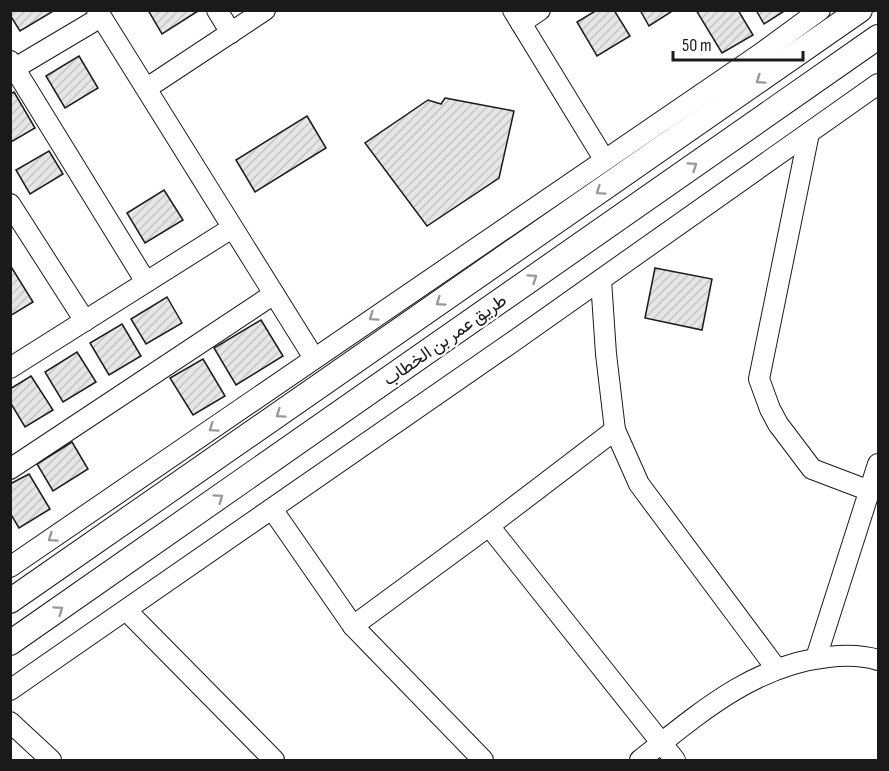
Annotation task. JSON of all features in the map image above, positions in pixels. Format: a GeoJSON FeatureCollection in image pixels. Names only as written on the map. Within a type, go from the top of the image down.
{"type":"FeatureCollection","features":[{"type":"Feature","properties":{"kind":"main road","name":"طريق عمر بن الخطاب"},"geometry":{"type":"LineString","coordinates":[[10,601],[860,10]]}},
{"type":"Feature","properties":{"kind":"main road","name":"طريق عمر بن الخطاب"},"geometry":{"type":"LineString","coordinates":[[10,643],[879,37]]}},
{"type":"Feature","properties":{"kind":"street"},"geometry":{"type":"LineString","coordinates":[[217,10],[231,33]]}},
{"type":"Feature","properties":{"kind":"street"},"geometry":{"type":"LineString","coordinates":[[147,88],[265,10]]}},
{"type":"Feature","properties":{"kind":"street"},"geometry":{"type":"LineString","coordinates":[[540,10],[517,17],[604,159]]}},
{"type":"Feature","properties":{"kind":"street"},"geometry":{"type":"LineString","coordinates":[[10,567],[820,10]]}},
{"type":"Feature","properties":{"kind":"street"},"geometry":{"type":"LineString","coordinates":[[146,282],[12,67],[99,14],[314,358]]}},
{"type":"Feature","properties":{"kind":"street"},"geometry":{"type":"LineString","coordinates":[[10,690],[879,84]]}},
{"type":"Feature","properties":{"kind":"street"},"geometry":{"type":"LineString","coordinates":[[809,133],[759,379],[778,424],[812,469],[870,490]]}},
{"type":"Feature","properties":{"kind":"street"},"geometry":{"type":"LineString","coordinates":[[11,207],[85,321]]}},
{"type":"Feature","properties":{"kind":"street"},"geometry":{"type":"LineString","coordinates":[[507,255],[520,217]]}},
{"type":"Feature","properties":{"kind":"street"},"geometry":{"type":"LineString","coordinates":[[10,368],[232,228]]}},
{"type":"Feature","properties":{"kind":"street"},"geometry":{"type":"LineString","coordinates":[[601,280],[606,354],[615,430],[639,484],[776,668]]}},
{"type":"Feature","properties":{"kind":"street"},"geometry":{"type":"LineString","coordinates":[[10,469],[274,294]]}},
{"type":"Feature","properties":{"kind":"street"},"geometry":{"type":"LineString","coordinates":[[352,626],[615,430]]}},
{"type":"Feature","properties":{"kind":"street"},"geometry":{"type":"LineString","coordinates":[[816,658],[879,464]]}},
{"type":"Feature","properties":{"kind":"street"},"geometry":{"type":"LineString","coordinates":[[272,509],[352,626],[483,760]]}},
{"type":"Feature","properties":{"kind":"street"},"geometry":{"type":"LineString","coordinates":[[489,526],[675,760]]}},
{"type":"Feature","properties":{"kind":"street"},"geometry":{"type":"LineString","coordinates":[[126,610],[274,760]]}},
{"type":"Feature","properties":{"kind":"street"},"geometry":{"type":"LineString","coordinates":[[640,760],[704,709],[738,687],[776,668],[816,658],[847,654],[879,660]]}},
{"type":"Feature","properties":{"kind":"street"},"geometry":{"type":"LineString","coordinates":[[10,722],[51,760]]}},
{"type":"Feature","properties":{"kind":"building"},"geometry":{"type":"Polygon","coordinates":[[[10,10],[55,10],[20,31],[10,15],[10,10]]]}},
{"type":"Feature","properties":{"kind":"building"},"geometry":{"type":"Polygon","coordinates":[[[148,10],[198,10],[198,11],[162,34],[148,10]]]}},
{"type":"Feature","properties":{"kind":"building"},"geometry":{"type":"Polygon","coordinates":[[[597,10],[614,10],[630,36],[597,56],[577,22],[597,10]]]}},
{"type":"Feature","properties":{"kind":"building"},"geometry":{"type":"Polygon","coordinates":[[[640,10],[674,10],[649,26],[640,10]]]}},
{"type":"Feature","properties":{"kind":"building"},"geometry":{"type":"Polygon","coordinates":[[[696,10],[738,10],[753,35],[722,53],[696,10]]]}},
{"type":"Feature","properties":{"kind":"building"},"geometry":{"type":"Polygon","coordinates":[[[756,10],[786,10],[764,24],[756,10]]]}},
{"type":"Feature","properties":{"kind":"building"},"geometry":{"type":"Polygon","coordinates":[[[79,56],[98,88],[65,108],[46,76],[79,56]]]}},
{"type":"Feature","properties":{"kind":"building"},"geometry":{"type":"Polygon","coordinates":[[[14,92],[35,128],[11,142],[10,94],[14,92]]]}},
{"type":"Feature","properties":{"kind":"building"},"geometry":{"type":"Polygon","coordinates":[[[445,98],[514,111],[499,178],[427,226],[365,143],[428,100],[441,104],[445,98]]]}},
{"type":"Feature","properties":{"kind":"building"},"geometry":{"type":"Polygon","coordinates":[[[307,116],[326,148],[255,192],[236,160],[307,116]]]}},
{"type":"Feature","properties":{"kind":"building"},"geometry":{"type":"Polygon","coordinates":[[[49,151],[63,174],[30,194],[16,170],[49,151]]]}},
{"type":"Feature","properties":{"kind":"building"},"geometry":{"type":"Polygon","coordinates":[[[164,190],[183,220],[145,243],[127,213],[164,190]]]}},
{"type":"Feature","properties":{"kind":"building"},"geometry":{"type":"Polygon","coordinates":[[[10,265],[33,302],[10,316],[10,265]]]}},
{"type":"Feature","properties":{"kind":"building"},"geometry":{"type":"Polygon","coordinates":[[[655,268],[712,279],[702,330],[645,318],[655,268]]]}},
{"type":"Feature","properties":{"kind":"building"},"geometry":{"type":"Polygon","coordinates":[[[167,297],[182,323],[146,344],[131,319],[167,297]]]}},
{"type":"Feature","properties":{"kind":"building"},"geometry":{"type":"Polygon","coordinates":[[[261,320],[283,356],[236,385],[214,348],[261,320]]]}},
{"type":"Feature","properties":{"kind":"building"},"geometry":{"type":"Polygon","coordinates":[[[122,324],[141,356],[109,375],[90,343],[122,324]]]}},
{"type":"Feature","properties":{"kind":"building"},"geometry":{"type":"Polygon","coordinates":[[[77,352],[96,382],[63,402],[45,372],[77,352]]]}},
{"type":"Feature","properties":{"kind":"building"},"geometry":{"type":"Polygon","coordinates":[[[203,359],[225,396],[193,415],[170,378],[203,359]]]}},
{"type":"Feature","properties":{"kind":"building"},"geometry":{"type":"Polygon","coordinates":[[[31,376],[53,410],[25,427],[10,402],[10,389],[31,376]]]}},
{"type":"Feature","properties":{"kind":"building"},"geometry":{"type":"Polygon","coordinates":[[[72,442],[88,469],[53,491],[37,464],[72,442]]]}},
{"type":"Feature","properties":{"kind":"building"},"geometry":{"type":"Polygon","coordinates":[[[29,474],[50,509],[19,528],[10,513],[10,484],[29,474]]]}}]}
